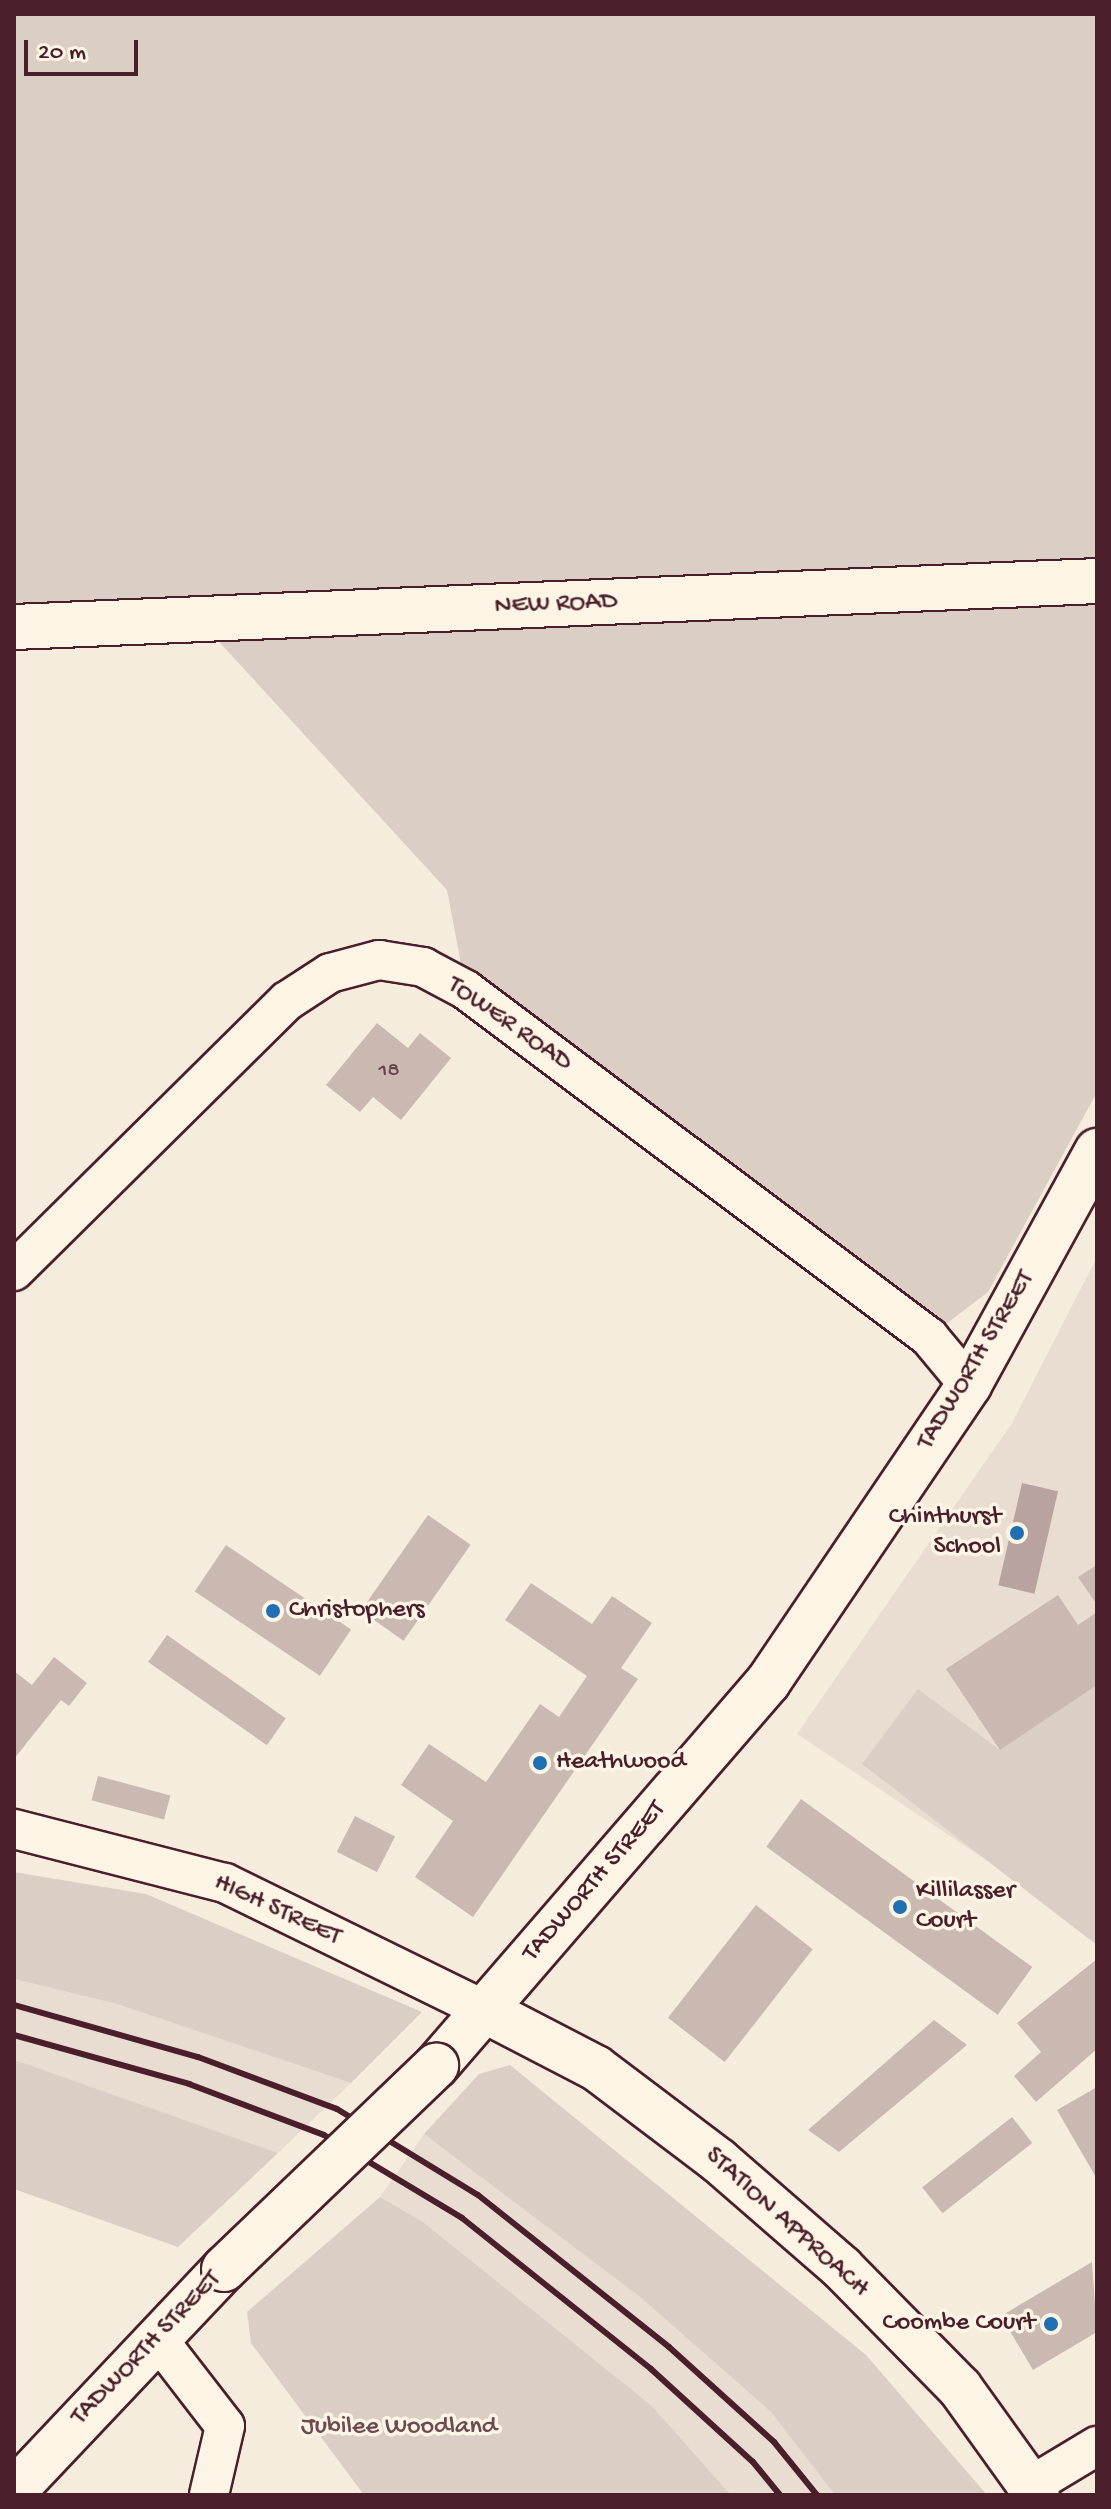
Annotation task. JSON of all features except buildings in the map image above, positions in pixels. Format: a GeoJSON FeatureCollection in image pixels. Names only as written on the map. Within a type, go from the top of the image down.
{"type":"FeatureCollection","features":[{"type":"Feature","properties":{"kind":"main road","name":"NEW ROAD"},"geometry":{"type":"LineString","coordinates":[[14,627],[1097,581]]}},
{"type":"Feature","properties":{"kind":"main road","name":"TADWORTH STREET"},"geometry":{"type":"LineString","coordinates":[[14,2491],[224,2269],[436,2066],[768,1682],[969,1385],[1097,1151]]}},
{"type":"Feature","properties":{"kind":"main road","name":"STATION APPROACH"},"geometry":{"type":"LineString","coordinates":[[484,2010],[596,2068],[719,2161],[842,2268],[960,2388],[1035,2490]]}},
{"type":"Feature","properties":{"kind":"street","name":"TOWER ROAD"},"geometry":{"type":"LineString","coordinates":[[14,1271],[287,1001],[330,973],[379,960],[423,967],[466,990],[929,1337],[969,1385]]}},
{"type":"Feature","properties":{"kind":"street","name":"HIGH STREET"},"geometry":{"type":"LineString","coordinates":[[14,1829],[225,1883],[484,2010]]}},
{"type":"Feature","properties":{"kind":"street"},"geometry":{"type":"LineString","coordinates":[[157,2338],[225,2426],[209,2495]]}},
{"type":"Feature","properties":{"kind":"street"},"geometry":{"type":"LineString","coordinates":[[1035,2490],[1097,2446]]}},
{"type":"Feature","properties":{"kind":"shaded area","name":"Chinthurst School"},"geometry":{"type":"Polygon","coordinates":[[[1097,1257],[1097,1945],[986,1860],[797,1734],[1012,1423],[1097,1257]]]}},
{"type":"Feature","properties":{"kind":"shaded area"},"geometry":{"type":"Polygon","coordinates":[[[1022,1483],[1058,1491],[1034,1594],[998,1585],[1022,1483]]]}},
{"type":"Feature","properties":{"kind":"shaded area"},"geometry":{"type":"Polygon","coordinates":[[[14,1979],[117,2004],[351,2083],[278,2153],[14,2061],[14,1979]]]}},
{"type":"Feature","properties":{"kind":"shaded area"},"geometry":{"type":"Polygon","coordinates":[[[424,2134],[640,2297],[771,2412],[835,2495],[731,2495],[652,2406],[423,2222],[380,2197],[424,2134]]]}},
{"type":"Feature","properties":{"kind":"green space"},"geometry":{"type":"Polygon","coordinates":[[[14,14],[1097,14],[1097,1092],[988,1292],[929,1337],[466,990],[447,890],[198,619],[14,627],[14,14]]]}},
{"type":"Feature","properties":{"kind":"green space"},"geometry":{"type":"Polygon","coordinates":[[[1097,1685],[1097,1945],[862,1764],[918,1689],[1000,1750],[1097,1685]]]}},
{"type":"Feature","properties":{"kind":"green space"},"geometry":{"type":"Polygon","coordinates":[[[14,1872],[146,1894],[422,2012],[351,2083],[117,2004],[14,1979],[14,1872]]]}},
{"type":"Feature","properties":{"kind":"green space"},"geometry":{"type":"Polygon","coordinates":[[[14,2061],[278,2153],[178,2247],[14,2189],[14,2061]]]}},
{"type":"Feature","properties":{"kind":"green space"},"geometry":{"type":"Polygon","coordinates":[[[510,2065],[866,2355],[987,2495],[835,2495],[771,2412],[640,2297],[424,2134],[479,2074],[510,2065]]]}},
{"type":"Feature","properties":{"kind":"green space","name":"Jubilee Woodland"},"geometry":{"type":"Polygon","coordinates":[[[380,2197],[423,2222],[652,2406],[731,2495],[364,2495],[251,2343],[247,2312],[380,2197]]]}},
{"type":"Feature","properties":{"kind":"railway"},"geometry":{"type":"LineString","coordinates":[[14,2005],[198,2057],[337,2109],[478,2195],[669,2347],[774,2442],[817,2495]]}},
{"type":"Feature","properties":{"kind":"railway"},"geometry":{"type":"LineString","coordinates":[[14,2035],[189,2084],[324,2135],[462,2218],[651,2369],[753,2462],[780,2495]]}},
{"type":"Feature","properties":{"kind":"place","name":"Chinthurst School"},"geometry":{"type":"Point","coordinates":[1017,1533]}},
{"type":"Feature","properties":{"kind":"place","name":"Christophers"},"geometry":{"type":"Point","coordinates":[273,1611]}},
{"type":"Feature","properties":{"kind":"place","name":"Heathwood"},"geometry":{"type":"Point","coordinates":[540,1763]}},
{"type":"Feature","properties":{"kind":"place","name":"Killilasser Court"},"geometry":{"type":"Point","coordinates":[900,1907]}},
{"type":"Feature","properties":{"kind":"place","name":"Coombe Court"},"geometry":{"type":"Point","coordinates":[1051,2324]}}]}
